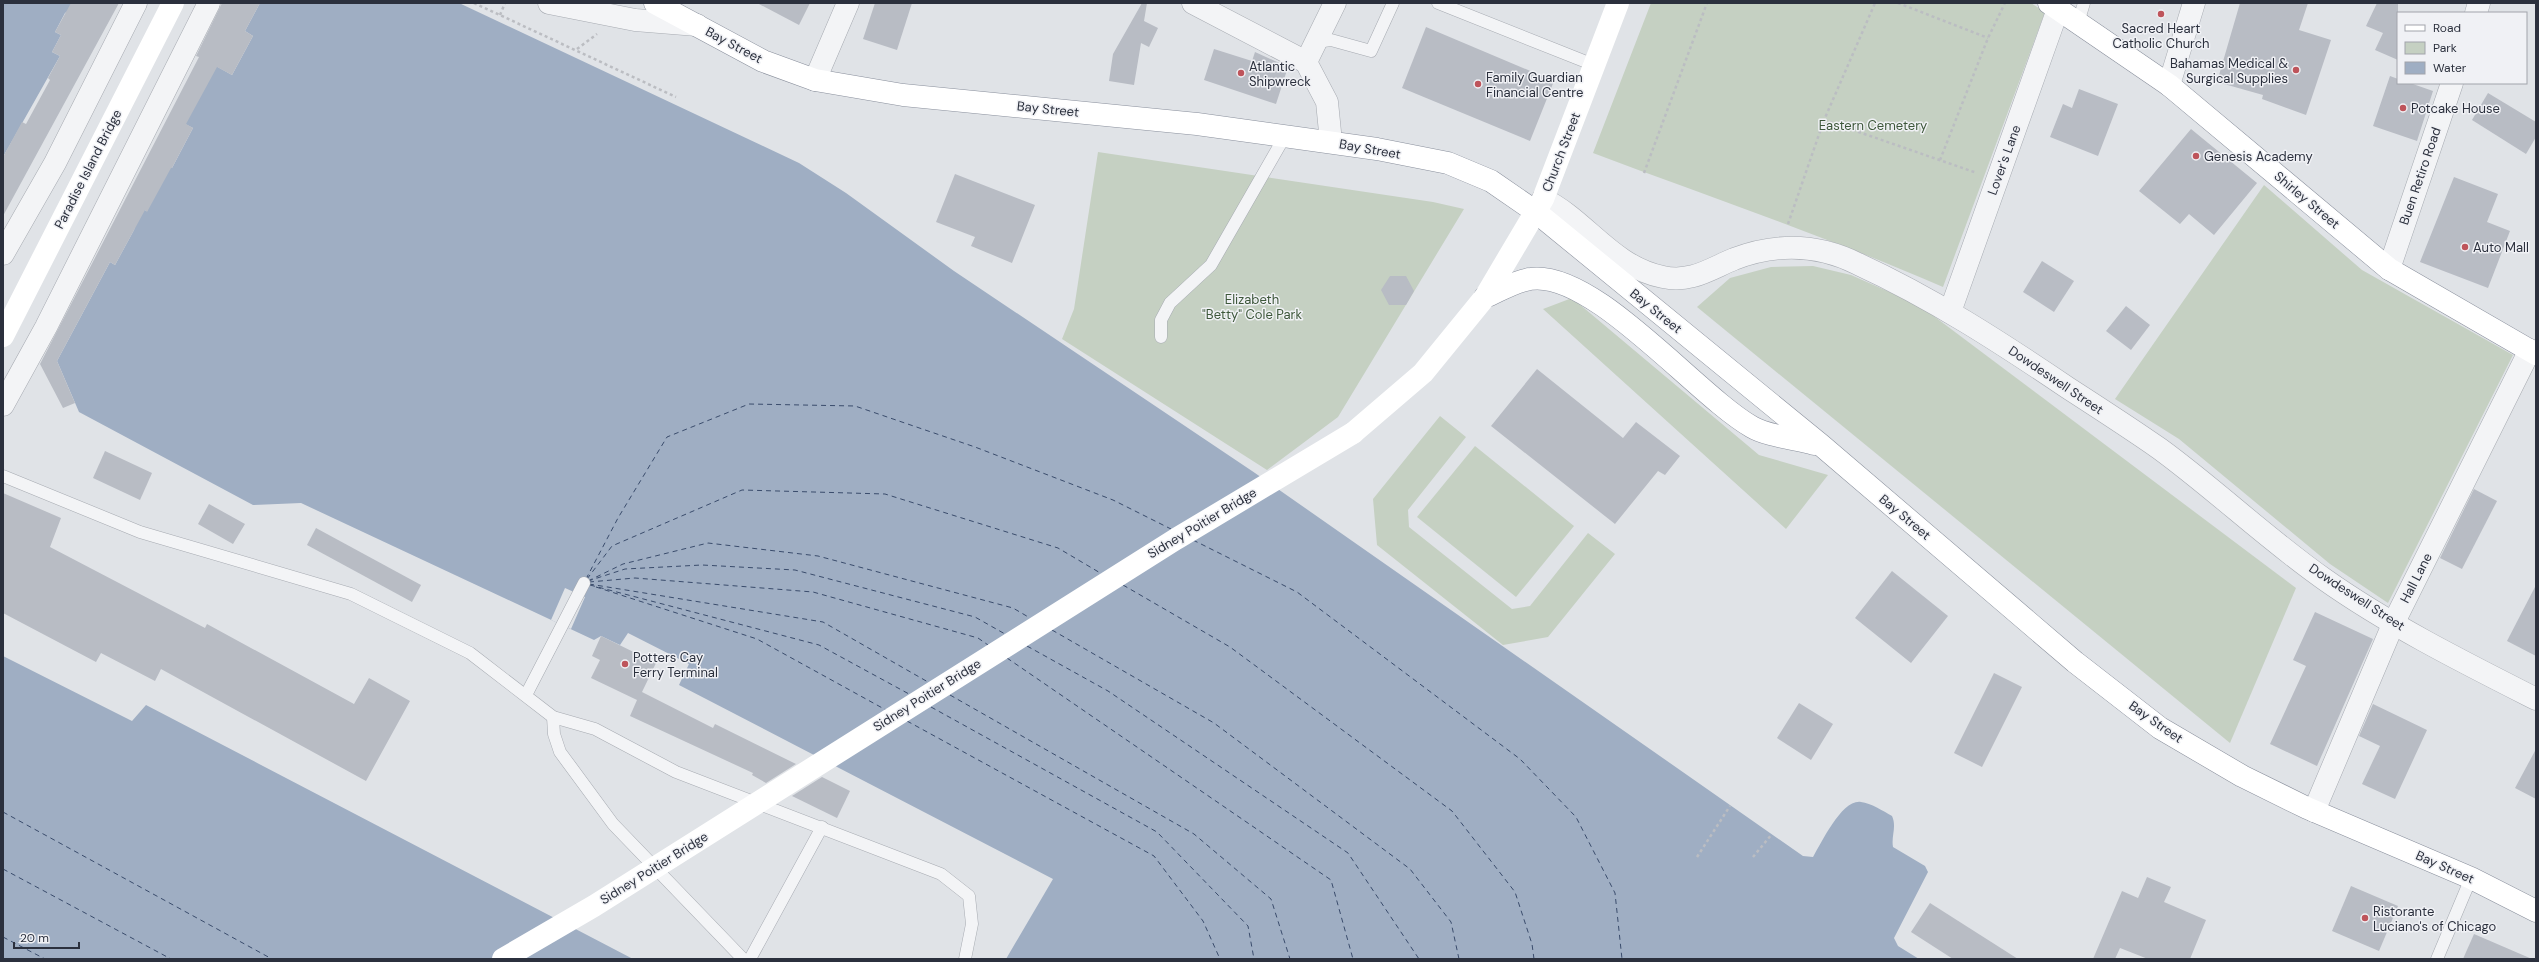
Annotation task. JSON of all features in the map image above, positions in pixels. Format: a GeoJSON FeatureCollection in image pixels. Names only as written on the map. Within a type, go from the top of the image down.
{"type":"FeatureCollection","features":[{"type":"Feature","properties":{"kind":"main road","name":"Paradise Island Bridge"},"geometry":{"type":"LineString","coordinates":[[3,336],[173,3]]}},
{"type":"Feature","properties":{"kind":"main road","name":"Bay Street"},"geometry":{"type":"LineString","coordinates":[[655,3],[763,61],[815,80],[903,95],[1197,124],[1331,142],[1448,163],[1491,181],[1540,205],[2075,662],[2160,728],[2242,776],[2314,811],[2471,878],[2536,911]]}},
{"type":"Feature","properties":{"kind":"main road","name":"Church Street"},"geometry":{"type":"LineString","coordinates":[[1540,205],[1618,3]]}},
{"type":"Feature","properties":{"kind":"main road","name":"Shirley Street"},"geometry":{"type":"LineString","coordinates":[[2054,6],[2081,13],[2389,269],[2533,352]]}},
{"type":"Feature","properties":{"kind":"main road"},"geometry":{"type":"LineString","coordinates":[[1485,297],[1540,205]]}},
{"type":"Feature","properties":{"kind":"main road"},"geometry":{"type":"LineString","coordinates":[[1485,297],[1530,279],[1551,279],[1574,288],[1614,313],[1703,391],[1753,428],[1821,445]]}},
{"type":"Feature","properties":{"kind":"main road","name":"Sidney Poitier Bridge"},"geometry":{"type":"LineString","coordinates":[[503,959],[594,906],[1176,539],[1353,433],[1423,374],[1485,297]]}},
{"type":"Feature","properties":{"kind":"street"},"geometry":{"type":"LineString","coordinates":[[3,254],[55,162],[136,3]]}},
{"type":"Feature","properties":{"kind":"street"},"geometry":{"type":"LineString","coordinates":[[3,405],[46,327],[209,3]]}},
{"type":"Feature","properties":{"kind":"street"},"geometry":{"type":"LineString","coordinates":[[549,3],[635,20],[698,26]]}},
{"type":"Feature","properties":{"kind":"street"},"geometry":{"type":"LineString","coordinates":[[815,80],[848,3]]}},
{"type":"Feature","properties":{"kind":"street"},"geometry":{"type":"LineString","coordinates":[[1193,3],[1306,62],[1327,102],[1331,142]]}},
{"type":"Feature","properties":{"kind":"street"},"geometry":{"type":"LineString","coordinates":[[1306,62],[1335,3]]}},
{"type":"Feature","properties":{"kind":"street"},"geometry":{"type":"LineString","coordinates":[[2169,85],[2194,3]]}},
{"type":"Feature","properties":{"kind":"street","name":"Lover's Lane"},"geometry":{"type":"LineString","coordinates":[[1950,312],[2054,6]]}},
{"type":"Feature","properties":{"kind":"street","name":"Buen Retiro Road"},"geometry":{"type":"LineString","coordinates":[[2389,269],[2452,84]]}},
{"type":"Feature","properties":{"kind":"street","name":"Dowdeswell Street"},"geometry":{"type":"LineString","coordinates":[[1540,205],[1560,209],[1604,247],[1623,260],[1659,276],[1688,278],[1768,248],[1790,247],[1855,262],[1977,326],[2160,450],[2324,579],[2467,664],[2536,699]]}},
{"type":"Feature","properties":{"kind":"street","name":"Hall Lane"},"geometry":{"type":"LineString","coordinates":[[2314,811],[2394,622],[2533,352]]}},
{"type":"Feature","properties":{"kind":"lane"},"geometry":{"type":"LineString","coordinates":[[1316,42],[1331,40],[1371,51],[1392,3]]}},
{"type":"Feature","properties":{"kind":"lane"},"geometry":{"type":"LineString","coordinates":[[1438,3],[1594,65]]}},
{"type":"Feature","properties":{"kind":"lane"},"geometry":{"type":"LineString","coordinates":[[1160,337],[1161,320],[1170,303],[1211,265],[1285,136]]}},
{"type":"Feature","properties":{"kind":"lane"},"geometry":{"type":"LineString","coordinates":[[3,476],[140,532],[351,594],[470,653],[553,717],[596,729],[676,772],[941,874],[969,896],[972,924],[965,959]]}},
{"type":"Feature","properties":{"kind":"lane"},"geometry":{"type":"LineString","coordinates":[[526,695],[584,583]]}},
{"type":"Feature","properties":{"kind":"lane"},"geometry":{"type":"LineString","coordinates":[[553,717],[554,734],[560,752],[613,824],[744,959]]}},
{"type":"Feature","properties":{"kind":"lane"},"geometry":{"type":"LineString","coordinates":[[750,959],[822,827]]}},
{"type":"Feature","properties":{"kind":"lane"},"geometry":{"type":"LineString","coordinates":[[2436,959],[2471,878]]}},
{"type":"Feature","properties":{"kind":"path"},"geometry":{"type":"LineString","coordinates":[[474,3],[676,97]]}},
{"type":"Feature","properties":{"kind":"path"},"geometry":{"type":"LineString","coordinates":[[500,15],[505,3]]}},
{"type":"Feature","properties":{"kind":"path"},"geometry":{"type":"LineString","coordinates":[[1644,172],[1707,3]]}},
{"type":"Feature","properties":{"kind":"path"},"geometry":{"type":"LineString","coordinates":[[1788,224],[1824,120],[1875,3]]}},
{"type":"Feature","properties":{"kind":"path"},"geometry":{"type":"LineString","coordinates":[[1898,3],[1988,38]]}},
{"type":"Feature","properties":{"kind":"path"},"geometry":{"type":"LineString","coordinates":[[1940,160],[1988,38],[2005,3]]}},
{"type":"Feature","properties":{"kind":"path"},"geometry":{"type":"LineString","coordinates":[[1824,120],[1985,176]]}},
{"type":"Feature","properties":{"kind":"path"},"geometry":{"type":"LineString","coordinates":[[1697,857],[1730,806]]}},
{"type":"Feature","properties":{"kind":"path"},"geometry":{"type":"LineString","coordinates":[[1753,857],[1772,834]]}},
{"type":"Feature","properties":{"kind":"green space","name":"Eastern Cemetery"},"geometry":{"type":"Polygon","coordinates":[[[1651,3],[2031,3],[2045,12],[1943,287],[1813,234],[1593,153],[1651,3]]]}},
{"type":"Feature","properties":{"kind":"green space","name":"Elizabeth \"Betty\" Cole Park"},"geometry":{"type":"Polygon","coordinates":[[[1098,152],[1433,202],[1464,209],[1338,417],[1267,470],[1062,339],[1074,309],[1098,152]]]}},
{"type":"Feature","properties":{"kind":"green space"},"geometry":{"type":"Polygon","coordinates":[[[2264,185],[2362,270],[2513,355],[2388,603],[2330,564],[2179,439],[2115,399],[2264,185]]]}},
{"type":"Feature","properties":{"kind":"green space"},"geometry":{"type":"Polygon","coordinates":[[[1813,266],[1851,275],[1919,305],[2296,588],[2230,743],[1697,307],[1730,278],[1771,267],[1813,266]]]}},
{"type":"Feature","properties":{"kind":"green space"},"geometry":{"type":"Polygon","coordinates":[[[1572,298],[1759,455],[1828,475],[1786,529],[1543,309],[1572,298]]]}},
{"type":"Feature","properties":{"kind":"green space"},"geometry":{"type":"Polygon","coordinates":[[[1440,416],[1466,437],[1408,510],[1409,527],[1512,609],[1530,606],[1588,533],[1615,554],[1548,637],[1503,645],[1377,545],[1373,499],[1440,416]]]}},
{"type":"Feature","properties":{"kind":"green space"},"geometry":{"type":"Polygon","coordinates":[[[1475,446],[1574,526],[1516,597],[1417,517],[1475,446]]]}},
{"type":"Feature","properties":{"kind":"water"},"geometry":{"type":"Polygon","coordinates":[[[3,3],[79,3],[65,13],[55,32],[61,35],[52,52],[60,56],[3,157],[3,3]]]}},
{"type":"Feature","properties":{"kind":"water"},"geometry":{"type":"Polygon","coordinates":[[[260,3],[459,3],[799,163],[846,193],[954,271],[1255,473],[1803,856],[1813,857],[1833,823],[1847,807],[1854,803],[1861,802],[1869,804],[1892,816],[1894,824],[1893,847],[1925,866],[1928,872],[1894,938],[1898,946],[1919,959],[1006,959],[1053,879],[679,685],[689,664],[628,633],[620,645],[601,636],[594,640],[301,503],[253,505],[79,412],[57,361],[110,262],[115,265],[134,230],[140,208],[147,211],[164,164],[172,168],[193,128],[185,124],[216,66],[232,75],[253,36],[245,31],[260,3]]]}},
{"type":"Feature","properties":{"kind":"water"},"geometry":{"type":"Polygon","coordinates":[[[3,656],[132,721],[146,705],[633,959],[3,959],[3,656]]]}},
{"type":"Feature","properties":{"kind":"pier"},"geometry":{"type":"Polygon","coordinates":[[[565,588],[585,597],[571,629],[551,620],[565,588]]]}},
{"type":"Feature","properties":{"kind":"building"},"geometry":{"type":"Polygon","coordinates":[[[71,3],[119,3],[3,216],[3,157],[22,122],[26,124],[50,80],[48,78],[60,56],[52,52],[61,35],[55,32],[71,3]]]}},
{"type":"Feature","properties":{"kind":"building"},"geometry":{"type":"Polygon","coordinates":[[[222,3],[260,3],[245,31],[253,36],[232,75],[217,67],[186,124],[193,128],[172,168],[147,212],[145,210],[115,265],[110,262],[57,361],[75,403],[63,408],[40,364],[199,57],[196,56],[222,3]]]}},
{"type":"Feature","properties":{"kind":"building"},"geometry":{"type":"Polygon","coordinates":[[[757,3],[810,3],[799,25],[757,3]]]}},
{"type":"Feature","properties":{"kind":"building"},"geometry":{"type":"Polygon","coordinates":[[[875,3],[912,3],[897,50],[863,39],[875,3]]]}},
{"type":"Feature","properties":{"kind":"building"},"geometry":{"type":"Polygon","coordinates":[[[1142,3],[1147,3],[1144,21],[1158,28],[1149,47],[1141,43],[1134,85],[1109,81],[1113,54],[1142,3]]]}},
{"type":"Feature","properties":{"kind":"building"},"geometry":{"type":"Polygon","coordinates":[[[2240,3],[2308,3],[2299,30],[2331,40],[2306,115],[2262,99],[2263,95],[2217,82],[2240,3]]]}},
{"type":"Feature","properties":{"kind":"building"},"geometry":{"type":"Polygon","coordinates":[[[2377,3],[2398,3],[2397,60],[2375,50],[2383,33],[2366,26],[2377,3]]]}},
{"type":"Feature","properties":{"kind":"building","name":"Family Guardian Financial Centre"},"geometry":{"type":"Polygon","coordinates":[[[1426,27],[1554,81],[1530,141],[1402,88],[1426,27]]]}},
{"type":"Feature","properties":{"kind":"building"},"geometry":{"type":"Polygon","coordinates":[[[1214,49],[1252,61],[1255,52],[1288,67],[1276,104],[1204,80],[1214,49]]]}},
{"type":"Feature","properties":{"kind":"building","name":"Potcake House"},"geometry":{"type":"Polygon","coordinates":[[[2390,76],[2397,79],[2397,84],[2413,84],[2433,91],[2417,141],[2373,126],[2390,76]]]}},
{"type":"Feature","properties":{"kind":"building"},"geometry":{"type":"Polygon","coordinates":[[[2079,89],[2118,104],[2098,156],[2050,137],[2063,104],[2072,108],[2079,89]]]}},
{"type":"Feature","properties":{"kind":"building"},"geometry":{"type":"Polygon","coordinates":[[[2488,93],[2536,122],[2536,137],[2526,154],[2472,120],[2488,93]]]}},
{"type":"Feature","properties":{"kind":"building","name":"Genesis Academy"},"geometry":{"type":"Polygon","coordinates":[[[2191,129],[2257,183],[2214,235],[2189,214],[2180,224],[2139,191],[2191,129]]]}},
{"type":"Feature","properties":{"kind":"building"},"geometry":{"type":"Polygon","coordinates":[[[955,174],[1035,205],[1012,263],[971,246],[975,237],[936,222],[955,174]]]}},
{"type":"Feature","properties":{"kind":"building","name":"Auto Mall"},"geometry":{"type":"Polygon","coordinates":[[[2454,177],[2498,194],[2487,222],[2510,231],[2488,288],[2420,262],[2454,177]]]}},
{"type":"Feature","properties":{"kind":"building"},"geometry":{"type":"Polygon","coordinates":[[[2042,261],[2074,281],[2054,312],[2023,292],[2042,261]]]}},
{"type":"Feature","properties":{"kind":"building"},"geometry":{"type":"Polygon","coordinates":[[[1390,276],[1406,276],[1414,291],[1406,305],[1389,305],[1381,290],[1390,276]]]}},
{"type":"Feature","properties":{"kind":"building"},"geometry":{"type":"Polygon","coordinates":[[[2126,306],[2150,325],[2131,350],[2106,331],[2126,306]]]}},
{"type":"Feature","properties":{"kind":"building"},"geometry":{"type":"Polygon","coordinates":[[[1537,369],[1623,438],[1636,422],[1680,456],[1665,475],[1658,471],[1615,524],[1491,426],[1537,369]]]}},
{"type":"Feature","properties":{"kind":"building"},"geometry":{"type":"Polygon","coordinates":[[[105,451],[152,473],[140,500],[93,478],[105,451]]]}},
{"type":"Feature","properties":{"kind":"building"},"geometry":{"type":"Polygon","coordinates":[[[2474,489],[2497,501],[2462,569],[2440,558],[2474,489]]]}},
{"type":"Feature","properties":{"kind":"building"},"geometry":{"type":"Polygon","coordinates":[[[3,493],[61,518],[50,547],[205,628],[207,624],[354,704],[369,678],[410,701],[366,781],[161,669],[155,681],[101,653],[96,662],[3,613],[3,493]]]}},
{"type":"Feature","properties":{"kind":"building"},"geometry":{"type":"Polygon","coordinates":[[[209,504],[245,524],[233,544],[198,524],[209,504]]]}},
{"type":"Feature","properties":{"kind":"building"},"geometry":{"type":"Polygon","coordinates":[[[316,528],[421,585],[412,602],[307,545],[316,528]]]}},
{"type":"Feature","properties":{"kind":"building"},"geometry":{"type":"Polygon","coordinates":[[[1892,571],[1948,616],[1911,663],[1855,618],[1892,571]]]}},
{"type":"Feature","properties":{"kind":"building"},"geometry":{"type":"Polygon","coordinates":[[[2536,585],[2536,656],[2507,641],[2536,585]]]}},
{"type":"Feature","properties":{"kind":"building"},"geometry":{"type":"Polygon","coordinates":[[[2315,612],[2373,639],[2317,766],[2270,744],[2306,666],[2293,660],[2315,612]]]}},
{"type":"Feature","properties":{"kind":"building"},"geometry":{"type":"Polygon","coordinates":[[[601,636],[656,663],[642,692],[713,728],[715,724],[796,764],[766,783],[752,775],[753,773],[630,716],[637,700],[591,678],[600,660],[592,656],[601,636]]]}},
{"type":"Feature","properties":{"kind":"building"},"geometry":{"type":"Polygon","coordinates":[[[1994,673],[2022,687],[1982,767],[1954,753],[1994,673]]]}},
{"type":"Feature","properties":{"kind":"building"},"geometry":{"type":"Polygon","coordinates":[[[1799,703],[1833,724],[1811,760],[1777,738],[1799,703]]]}},
{"type":"Feature","properties":{"kind":"building"},"geometry":{"type":"Polygon","coordinates":[[[2373,704],[2427,730],[2395,799],[2362,784],[2380,746],[2359,736],[2373,704]]]}},
{"type":"Feature","properties":{"kind":"building"},"geometry":{"type":"Polygon","coordinates":[[[2536,749],[2536,799],[2515,788],[2536,749]]]}},
{"type":"Feature","properties":{"kind":"building"},"geometry":{"type":"Polygon","coordinates":[[[822,777],[850,791],[837,818],[792,796],[822,777]]]}},
{"type":"Feature","properties":{"kind":"building"},"geometry":{"type":"Polygon","coordinates":[[[2147,877],[2171,887],[2164,902],[2206,920],[2190,959],[2148,959],[2120,948],[2115,959],[2093,959],[2122,891],[2138,898],[2147,877]]]}},
{"type":"Feature","properties":{"kind":"building","name":"Ristorante Luciano's of Chicago"},"geometry":{"type":"Polygon","coordinates":[[[2351,886],[2398,906],[2379,951],[2332,931],[2351,886]]]}},
{"type":"Feature","properties":{"kind":"building"},"geometry":{"type":"Polygon","coordinates":[[[1930,903],[2018,959],[1953,959],[1911,932],[1930,903]]]}},
{"type":"Feature","properties":{"kind":"building"},"geometry":{"type":"Polygon","coordinates":[[[2474,934],[2532,959],[2463,959],[2474,934]]]}},
{"type":"Feature","properties":{"kind":"ferry route"},"geometry":{"type":"LineString","coordinates":[[586,579],[618,518],[667,437],[749,404],[855,406],[975,447],[1113,500],[1171,529]]}},
{"type":"Feature","properties":{"kind":"ferry route"},"geometry":{"type":"LineString","coordinates":[[587,579],[612,546],[742,490],[885,494],[1058,548],[1102,574]]}},
{"type":"Feature","properties":{"kind":"ferry route"},"geometry":{"type":"LineString","coordinates":[[1193,540],[1297,592],[1520,759],[1576,817],[1615,893],[1622,959]]}},
{"type":"Feature","properties":{"kind":"ferry route"},"geometry":{"type":"LineString","coordinates":[[588,581],[623,564],[708,543],[818,556],[1013,608],[1030,618]]}},
{"type":"Feature","properties":{"kind":"ferry route"},"geometry":{"type":"LineString","coordinates":[[588,581],[625,569],[702,565],[795,570],[975,617],[1005,634]]}},
{"type":"Feature","properties":{"kind":"ferry route"},"geometry":{"type":"LineString","coordinates":[[589,582],[635,578],[813,592],[978,638],[988,645]]}},
{"type":"Feature","properties":{"kind":"ferry route"},"geometry":{"type":"LineString","coordinates":[[589,584],[823,622],[928,682]]}},
{"type":"Feature","properties":{"kind":"ferry route"},"geometry":{"type":"LineString","coordinates":[[590,585],[819,645],[909,694]]}},
{"type":"Feature","properties":{"kind":"ferry route"},"geometry":{"type":"LineString","coordinates":[[1123,585],[1230,647],[1452,811],[1515,892],[1532,944],[1534,959]]}},
{"type":"Feature","properties":{"kind":"ferry route"},"geometry":{"type":"LineString","coordinates":[[596,587],[757,639],[886,710]]}},
{"type":"Feature","properties":{"kind":"ferry route"},"geometry":{"type":"LineString","coordinates":[[1052,630],[1214,723],[1410,869],[1451,922],[1459,959]]}},
{"type":"Feature","properties":{"kind":"ferry route"},"geometry":{"type":"LineString","coordinates":[[1027,646],[1108,691],[1348,853],[1419,959]]}},
{"type":"Feature","properties":{"kind":"ferry route"},"geometry":{"type":"LineString","coordinates":[[1007,658],[1331,880],[1353,959]]}},
{"type":"Feature","properties":{"kind":"ferry route"},"geometry":{"type":"LineString","coordinates":[[950,695],[1194,834],[1271,899],[1290,959]]}},
{"type":"Feature","properties":{"kind":"ferry route"},"geometry":{"type":"LineString","coordinates":[[931,707],[1157,832],[1248,926],[1254,959]]}},
{"type":"Feature","properties":{"kind":"ferry route"},"geometry":{"type":"LineString","coordinates":[[907,721],[1154,856],[1203,921],[1220,959]]}},
{"type":"Feature","properties":{"kind":"ferry route"},"geometry":{"type":"LineString","coordinates":[[3,812],[272,959]]}},
{"type":"Feature","properties":{"kind":"ferry route"},"geometry":{"type":"LineString","coordinates":[[3,869],[171,959]]}},
{"type":"Feature","properties":{"kind":"ferry route"},"geometry":{"type":"LineString","coordinates":[[3,937],[45,959]]}},
{"type":"Feature","properties":{"kind":"place","name":"Sacred Heart Catholic Church"},"geometry":{"type":"Point","coordinates":[2161,14]}},
{"type":"Feature","properties":{"kind":"place","name":"Bahamas Medical & Surgical Supplies"},"geometry":{"type":"Point","coordinates":[2296,70]}},
{"type":"Feature","properties":{"kind":"place","name":"Atlantic Shipwreck"},"geometry":{"type":"Point","coordinates":[1241,73]}},
{"type":"Feature","properties":{"kind":"place","name":"Family Guardian Financial Centre"},"geometry":{"type":"Point","coordinates":[1478,84]}},
{"type":"Feature","properties":{"kind":"place","name":"Potcake House"},"geometry":{"type":"Point","coordinates":[2403,108]}},
{"type":"Feature","properties":{"kind":"place","name":"Genesis Academy"},"geometry":{"type":"Point","coordinates":[2196,156]}},
{"type":"Feature","properties":{"kind":"place","name":"Auto Mall"},"geometry":{"type":"Point","coordinates":[2465,247]}},
{"type":"Feature","properties":{"kind":"place","name":"Potters Cay Ferry Terminal"},"geometry":{"type":"Point","coordinates":[625,664]}},
{"type":"Feature","properties":{"kind":"place","name":"Ristorante Luciano's of Chicago"},"geometry":{"type":"Point","coordinates":[2365,918]}}]}
